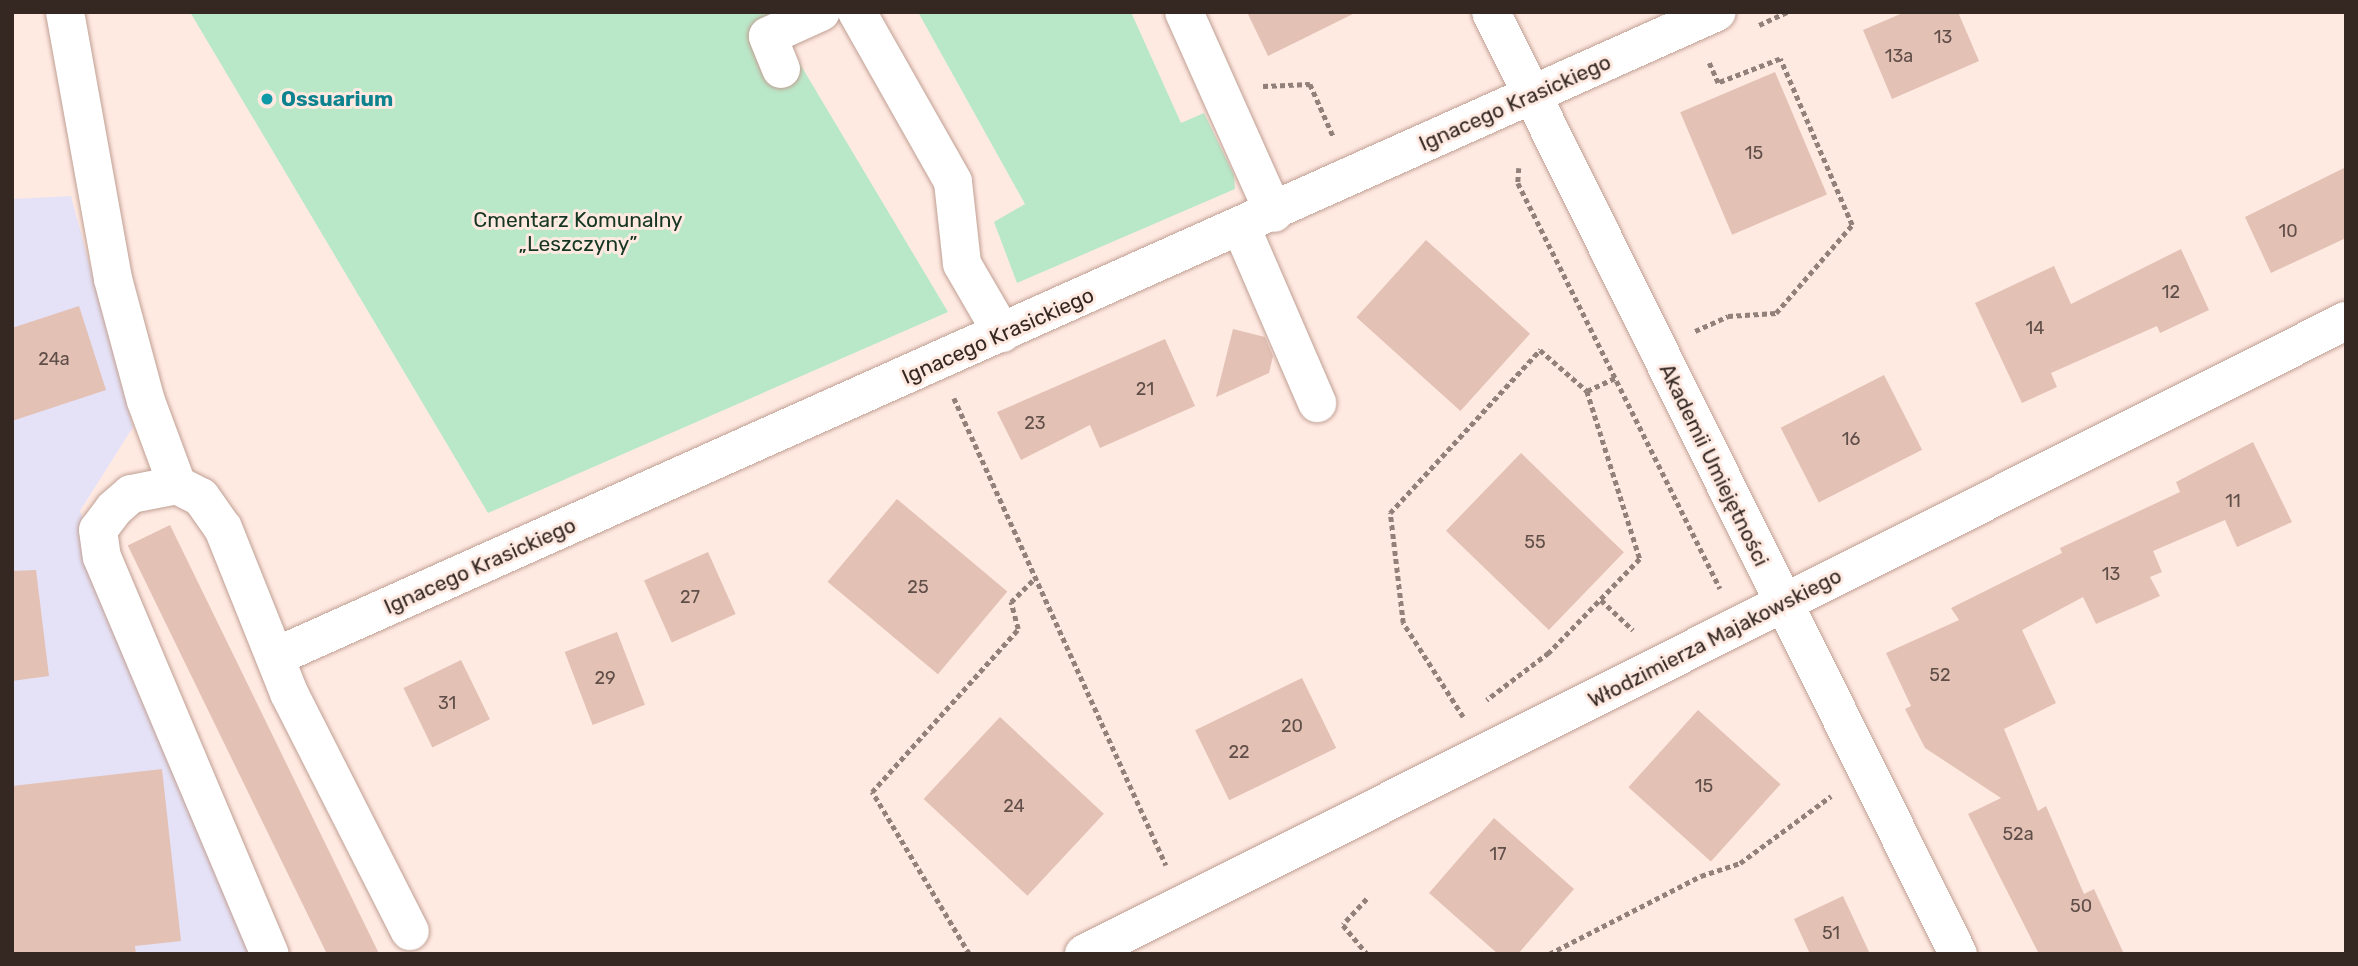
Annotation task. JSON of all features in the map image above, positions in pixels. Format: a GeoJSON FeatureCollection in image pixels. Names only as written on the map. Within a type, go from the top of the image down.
{"type":"FeatureCollection","features":[{"type":"Feature","properties":{"kind":"street"},"geometry":{"type":"LineString","coordinates":[[65,12],[113,279],[146,401],[177,485]]}},
{"type":"Feature","properties":{"kind":"street"},"geometry":{"type":"LineString","coordinates":[[781,69],[768,36],[821,12]]}},
{"type":"Feature","properties":{"kind":"street"},"geometry":{"type":"LineString","coordinates":[[857,12],[953,182],[962,264],[1002,334]]}},
{"type":"Feature","properties":{"kind":"street"},"geometry":{"type":"LineString","coordinates":[[1184,12],[1257,220],[1317,403]]}},
{"type":"Feature","properties":{"kind":"street","name":"Akademii Umiejętności"},"geometry":{"type":"LineString","coordinates":[[1491,12],[1516,102],[1770,610],[1958,954]]}},
{"type":"Feature","properties":{"kind":"street","name":"Ignacego Krasickiego"},"geometry":{"type":"LineString","coordinates":[[277,656],[938,363],[1717,12]]}},
{"type":"Feature","properties":{"kind":"street","name":"Włodzimierza Majakowskiego"},"geometry":{"type":"LineString","coordinates":[[1084,954],[2346,321]]}},
{"type":"Feature","properties":{"kind":"street"},"geometry":{"type":"LineString","coordinates":[[270,954],[102,557],[98,530],[114,509],[131,494],[177,485],[201,497],[223,528],[277,656],[289,693],[411,932]]}},
{"type":"Feature","properties":{"kind":"path"},"geometry":{"type":"LineString","coordinates":[[1684,336],[1728,316],[1776,313],[1852,225],[1780,60],[1718,83],[1702,50]]}},
{"type":"Feature","properties":{"kind":"path"},"geometry":{"type":"LineString","coordinates":[[1310,84],[1352,177]]}},
{"type":"Feature","properties":{"kind":"path"},"geometry":{"type":"LineString","coordinates":[[1516,102],[1518,183],[1727,601],[1770,610]]}},
{"type":"Feature","properties":{"kind":"path"},"geometry":{"type":"LineString","coordinates":[[1483,702],[1549,653],[1640,559],[1587,391],[1540,350],[1390,513],[1403,623],[1486,753]]}},
{"type":"Feature","properties":{"kind":"path"},"geometry":{"type":"LineString","coordinates":[[938,363],[1184,904]]}},
{"type":"Feature","properties":{"kind":"path"},"geometry":{"type":"LineString","coordinates":[[1587,391],[1615,377]]}},
{"type":"Feature","properties":{"kind":"path"},"geometry":{"type":"LineString","coordinates":[[969,954],[872,792],[1018,629],[1011,602],[1036,577]]}},
{"type":"Feature","properties":{"kind":"path"},"geometry":{"type":"LineString","coordinates":[[1601,600],[1637,635]]}},
{"type":"Feature","properties":{"kind":"path"},"geometry":{"type":"LineString","coordinates":[[1462,715],[1472,709]]}},
{"type":"Feature","properties":{"kind":"path"},"geometry":{"type":"LineString","coordinates":[[1549,954],[1701,876],[1740,863],[1843,788]]}},
{"type":"Feature","properties":{"kind":"path"},"geometry":{"type":"LineString","coordinates":[[1367,899],[1343,925],[1367,954]]}},
{"type":"Feature","properties":{"kind":"shaded area"},"geometry":{"type":"Polygon","coordinates":[[[71,196],[133,427],[80,511],[253,954],[12,954],[12,199],[71,196]]]}},
{"type":"Feature","properties":{"kind":"green space","name":"Cmentarz Komunalny „Leszczyny”"},"geometry":{"type":"Polygon","coordinates":[[[190,12],[769,12],[948,312],[488,513],[190,12]]]}},
{"type":"Feature","properties":{"kind":"green space"},"geometry":{"type":"Polygon","coordinates":[[[918,12],[1131,12],[1181,123],[1204,113],[1234,175],[1235,189],[1017,283],[994,222],[1025,204],[918,12]]]}},
{"type":"Feature","properties":{"kind":"building"},"geometry":{"type":"Polygon","coordinates":[[[1247,12],[1357,12],[1268,56],[1247,12]]]}},
{"type":"Feature","properties":{"kind":"building"},"geometry":{"type":"Polygon","coordinates":[[[1905,12],[1958,12],[1979,61],[1892,99],[1863,30],[1905,12]]]}},
{"type":"Feature","properties":{"kind":"building"},"geometry":{"type":"Polygon","coordinates":[[[1775,72],[1827,194],[1732,235],[1680,112],[1775,72]]]}},
{"type":"Feature","properties":{"kind":"building"},"geometry":{"type":"Polygon","coordinates":[[[2346,167],[2346,238],[2271,273],[2245,217],[2346,167]]]}},
{"type":"Feature","properties":{"kind":"building"},"geometry":{"type":"Polygon","coordinates":[[[1426,240],[1530,334],[1460,411],[1356,317],[1426,240]]]}},
{"type":"Feature","properties":{"kind":"building"},"geometry":{"type":"Polygon","coordinates":[[[2181,249],[2209,310],[2160,333],[2157,326],[2051,373],[2057,387],[2022,403],[1975,303],[2054,266],[2071,304],[2181,249]]]}},
{"type":"Feature","properties":{"kind":"building"},"geometry":{"type":"Polygon","coordinates":[[[79,306],[106,390],[12,421],[12,328],[79,306]]]}},
{"type":"Feature","properties":{"kind":"building"},"geometry":{"type":"Polygon","coordinates":[[[1233,329],[1265,337],[1273,356],[1269,373],[1216,397],[1233,329]]]}},
{"type":"Feature","properties":{"kind":"building"},"geometry":{"type":"Polygon","coordinates":[[[1165,339],[1195,406],[1100,448],[1090,425],[1021,460],[997,412],[1165,339]]]}},
{"type":"Feature","properties":{"kind":"building"},"geometry":{"type":"Polygon","coordinates":[[[1884,375],[1922,450],[1819,503],[1781,428],[1884,375]]]}},
{"type":"Feature","properties":{"kind":"building"},"geometry":{"type":"Polygon","coordinates":[[[2253,442],[2292,522],[2237,547],[2225,520],[2153,551],[2162,572],[2150,577],[2160,596],[2096,624],[2083,597],[2022,630],[2056,703],[2004,729],[2038,811],[2046,806],[2084,894],[2094,889],[2124,954],[2039,954],[1968,814],[2001,798],[1925,748],[1905,709],[1911,706],[1886,653],[1959,620],[1951,608],[2062,553],[2060,548],[2180,492],[2176,482],[2253,442]]]}},
{"type":"Feature","properties":{"kind":"building"},"geometry":{"type":"Polygon","coordinates":[[[1521,453],[1624,552],[1549,630],[1446,531],[1521,453]]]}},
{"type":"Feature","properties":{"kind":"building"},"geometry":{"type":"Polygon","coordinates":[[[897,499],[1007,592],[938,674],[828,582],[897,499]]]}},
{"type":"Feature","properties":{"kind":"building"},"geometry":{"type":"Polygon","coordinates":[[[170,525],[378,952],[327,954],[128,546],[170,525]]]}},
{"type":"Feature","properties":{"kind":"building"},"geometry":{"type":"Polygon","coordinates":[[[708,552],[736,614],[672,643],[644,580],[708,552]]]}},
{"type":"Feature","properties":{"kind":"building"},"geometry":{"type":"Polygon","coordinates":[[[36,570],[49,676],[12,681],[12,571],[36,570]]]}},
{"type":"Feature","properties":{"kind":"building"},"geometry":{"type":"Polygon","coordinates":[[[617,632],[645,705],[593,725],[565,652],[617,632]]]}},
{"type":"Feature","properties":{"kind":"building"},"geometry":{"type":"Polygon","coordinates":[[[461,660],[490,719],[432,747],[403,688],[461,660]]]}},
{"type":"Feature","properties":{"kind":"building"},"geometry":{"type":"Polygon","coordinates":[[[1302,678],[1336,748],[1229,800],[1195,730],[1302,678]]]}},
{"type":"Feature","properties":{"kind":"building"},"geometry":{"type":"Polygon","coordinates":[[[1698,710],[1780,784],[1711,862],[1628,787],[1698,710]]]}},
{"type":"Feature","properties":{"kind":"building"},"geometry":{"type":"Polygon","coordinates":[[[1000,717],[1104,814],[1027,896],[924,799],[1000,717]]]}},
{"type":"Feature","properties":{"kind":"building"},"geometry":{"type":"Polygon","coordinates":[[[162,769],[181,941],[135,946],[136,954],[12,954],[12,786],[162,769]]]}},
{"type":"Feature","properties":{"kind":"building"},"geometry":{"type":"Polygon","coordinates":[[[1494,818],[1574,889],[1518,954],[1498,954],[1429,893],[1494,818]]]}},
{"type":"Feature","properties":{"kind":"building"},"geometry":{"type":"Polygon","coordinates":[[[1843,896],[1870,954],[1810,954],[1794,919],[1843,896]]]}},
{"type":"Feature","properties":{"kind":"place","name":"Ossuarium"},"geometry":{"type":"Point","coordinates":[267,99]}}]}
